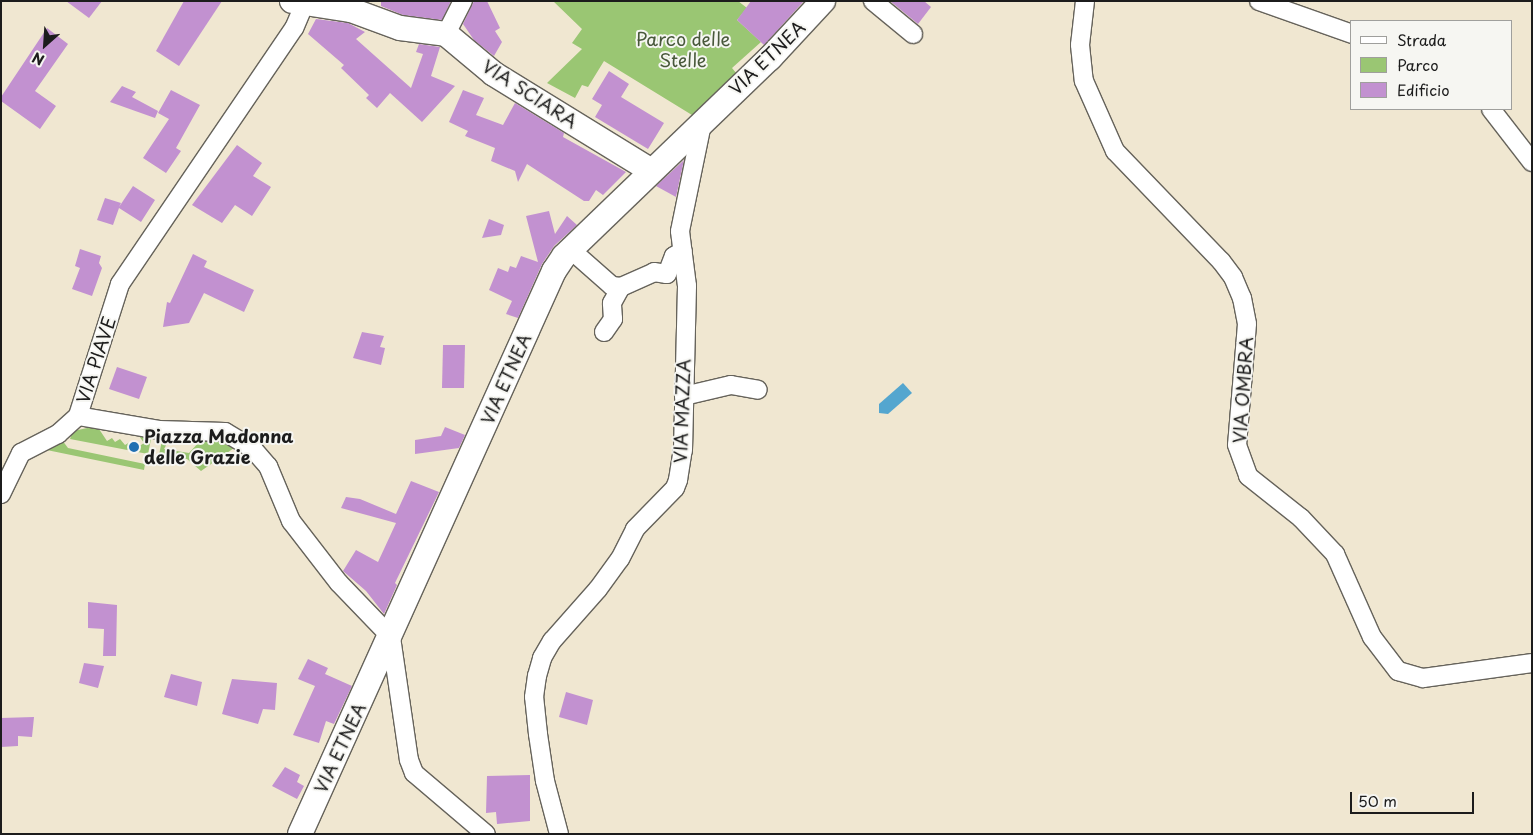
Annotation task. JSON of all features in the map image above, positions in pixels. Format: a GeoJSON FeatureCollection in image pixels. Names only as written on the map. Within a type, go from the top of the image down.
{"type":"FeatureCollection","features":[{"type":"Feature","properties":{"kind":"main road","name":"VIA ETNEA"},"geometry":{"type":"LineString","coordinates":[[300,834],[391,637],[554,271],[570,250],[703,119],[770,58],[823,1]]}},
{"type":"Feature","properties":{"kind":"main road"},"geometry":{"type":"LineString","coordinates":[[298,3],[351,10],[400,28],[446,34]]}},
{"type":"Feature","properties":{"kind":"main road","name":"VIA SCIARA"},"geometry":{"type":"LineString","coordinates":[[446,34],[494,74],[650,170]]}},
{"type":"Feature","properties":{"kind":"street"},"geometry":{"type":"LineString","coordinates":[[446,34],[463,1]]}},
{"type":"Feature","properties":{"kind":"street"},"geometry":{"type":"LineString","coordinates":[[873,1],[913,34]]}},
{"type":"Feature","properties":{"kind":"street","name":"VIA OMBRA"},"geometry":{"type":"LineString","coordinates":[[1085,1],[1080,45],[1084,81],[1115,151],[1221,262],[1233,277],[1242,298],[1247,324],[1237,445],[1248,476],[1307,523],[1335,554],[1372,637],[1398,671],[1423,678],[1532,663]]}},
{"type":"Feature","properties":{"kind":"street"},"geometry":{"type":"LineString","coordinates":[[1259,1],[1350,33]]}},
{"type":"Feature","properties":{"kind":"street","name":"VIA PIAVE"},"geometry":{"type":"LineString","coordinates":[[298,3],[294,28],[120,284],[78,416],[159,430],[225,432],[241,440],[268,466],[291,521],[339,583],[391,637]]}},
{"type":"Feature","properties":{"kind":"street"},"geometry":{"type":"LineString","coordinates":[[1491,110],[1532,162]]}},
{"type":"Feature","properties":{"kind":"street","name":"VIA MAZZA"},"geometry":{"type":"LineString","coordinates":[[559,834],[545,781],[534,697],[542,658],[570,618],[607,577],[635,529],[675,488],[683,450],[687,286],[680,231],[703,119]]}},
{"type":"Feature","properties":{"kind":"street"},"geometry":{"type":"LineString","coordinates":[[570,250],[612,286],[621,287],[654,272],[667,274],[674,256],[683,251]]}},
{"type":"Feature","properties":{"kind":"street"},"geometry":{"type":"LineString","coordinates":[[604,332],[613,319],[612,303],[621,287]]}},
{"type":"Feature","properties":{"kind":"street"},"geometry":{"type":"LineString","coordinates":[[684,396],[731,385],[758,390]]}},
{"type":"Feature","properties":{"kind":"street"},"geometry":{"type":"LineString","coordinates":[[1,494],[21,452],[58,434],[78,416]]}},
{"type":"Feature","properties":{"kind":"street"},"geometry":{"type":"LineString","coordinates":[[391,637],[409,760],[414,773],[486,834]]}},
{"type":"Feature","properties":{"kind":"green space","name":"Parco delle Stelle"},"geometry":{"type":"Polygon","coordinates":[[[553,1],[738,1],[747,8],[737,20],[761,42],[732,68],[737,74],[692,115],[604,61],[588,87],[582,85],[575,98],[547,83],[582,49],[572,43],[582,29],[553,1]]]}},
{"type":"Feature","properties":{"kind":"green space"},"geometry":{"type":"Polygon","coordinates":[[[97,426],[107,441],[112,438],[115,442],[120,439],[125,445],[130,442],[135,449],[144,443],[139,436],[151,439],[148,454],[70,439],[73,431],[97,426]]]}},
{"type":"Feature","properties":{"kind":"green space"},"geometry":{"type":"Polygon","coordinates":[[[62,440],[68,448],[145,464],[144,470],[37,448],[62,440]]]}},
{"type":"Feature","properties":{"kind":"green space"},"geometry":{"type":"Polygon","coordinates":[[[162,440],[169,440],[164,449],[189,453],[201,440],[219,442],[234,448],[201,471],[187,459],[159,455],[162,440]]]}},
{"type":"Feature","properties":{"kind":"water"},"geometry":{"type":"Polygon","coordinates":[[[903,383],[912,393],[888,414],[879,413],[879,404],[903,383]]]}},
{"type":"Feature","properties":{"kind":"building"},"geometry":{"type":"Polygon","coordinates":[[[66,1],[102,1],[89,18],[66,1]]]}},
{"type":"Feature","properties":{"kind":"building"},"geometry":{"type":"Polygon","coordinates":[[[184,1],[222,1],[179,66],[156,51],[184,1]]]}},
{"type":"Feature","properties":{"kind":"building"},"geometry":{"type":"Polygon","coordinates":[[[381,1],[451,1],[442,20],[403,15],[381,6],[381,1]]]}},
{"type":"Feature","properties":{"kind":"building"},"geometry":{"type":"Polygon","coordinates":[[[474,1],[487,1],[500,28],[495,31],[502,42],[494,56],[474,40],[463,24],[474,1]]]}},
{"type":"Feature","properties":{"kind":"building"},"geometry":{"type":"Polygon","coordinates":[[[751,1],[804,1],[764,45],[737,20],[751,1]]]}},
{"type":"Feature","properties":{"kind":"building"},"geometry":{"type":"Polygon","coordinates":[[[890,1],[924,1],[931,7],[918,24],[890,1]]]}},
{"type":"Feature","properties":{"kind":"building"},"geometry":{"type":"Polygon","coordinates":[[[316,19],[348,23],[365,32],[356,39],[411,88],[423,54],[416,52],[419,44],[440,47],[431,76],[455,86],[422,122],[390,93],[377,108],[366,98],[369,95],[341,68],[344,65],[308,34],[316,19]]]}},
{"type":"Feature","properties":{"kind":"building"},"geometry":{"type":"Polygon","coordinates":[[[47,28],[68,44],[35,91],[56,106],[40,129],[1,101],[1,97],[47,28]]]}},
{"type":"Feature","properties":{"kind":"building"},"geometry":{"type":"Polygon","coordinates":[[[609,71],[629,84],[621,97],[664,123],[648,149],[595,117],[602,105],[592,99],[609,71]]]}},
{"type":"Feature","properties":{"kind":"building"},"geometry":{"type":"Polygon","coordinates":[[[122,86],[136,92],[132,97],[158,111],[155,118],[110,102],[122,86]]]}},
{"type":"Feature","properties":{"kind":"building"},"geometry":{"type":"Polygon","coordinates":[[[171,90],[200,105],[176,148],[181,151],[166,173],[143,158],[169,119],[158,113],[171,90]]]}},
{"type":"Feature","properties":{"kind":"building"},"geometry":{"type":"Polygon","coordinates":[[[463,90],[484,98],[476,115],[503,125],[515,103],[564,133],[563,137],[626,172],[603,195],[596,190],[589,201],[584,201],[527,164],[518,182],[515,171],[491,161],[495,148],[465,136],[468,131],[449,122],[463,90]]]}},
{"type":"Feature","properties":{"kind":"building"},"geometry":{"type":"Polygon","coordinates":[[[237,145],[262,163],[253,176],[271,187],[252,216],[235,205],[222,223],[192,205],[237,145]]]}},
{"type":"Feature","properties":{"kind":"building"},"geometry":{"type":"Polygon","coordinates":[[[684,160],[676,197],[656,186],[684,160]]]}},
{"type":"Feature","properties":{"kind":"building"},"geometry":{"type":"Polygon","coordinates":[[[133,186],[155,200],[141,222],[119,208],[113,225],[97,220],[105,198],[121,203],[119,207],[133,186]]]}},
{"type":"Feature","properties":{"kind":"building"},"geometry":{"type":"Polygon","coordinates":[[[549,211],[555,234],[567,216],[577,225],[554,246],[542,264],[518,318],[506,314],[512,301],[489,290],[498,268],[508,272],[510,266],[516,268],[521,256],[538,262],[526,216],[549,211]]]}},
{"type":"Feature","properties":{"kind":"building"},"geometry":{"type":"Polygon","coordinates":[[[489,219],[504,225],[501,235],[482,238],[489,219]]]}},
{"type":"Feature","properties":{"kind":"building"},"geometry":{"type":"Polygon","coordinates":[[[80,249],[101,256],[99,263],[102,268],[92,296],[72,289],[80,268],[75,266],[80,249]]]}},
{"type":"Feature","properties":{"kind":"building"},"geometry":{"type":"Polygon","coordinates":[[[193,254],[207,261],[204,267],[254,290],[244,312],[204,293],[189,323],[163,327],[167,302],[170,303],[193,254]]]}},
{"type":"Feature","properties":{"kind":"building"},"geometry":{"type":"Polygon","coordinates":[[[362,332],[384,336],[380,347],[385,348],[381,365],[353,358],[362,332]]]}},
{"type":"Feature","properties":{"kind":"building"},"geometry":{"type":"Polygon","coordinates":[[[443,345],[465,345],[464,388],[442,388],[443,345]]]}},
{"type":"Feature","properties":{"kind":"building"},"geometry":{"type":"Polygon","coordinates":[[[117,367],[147,377],[139,399],[109,389],[117,367]]]}},
{"type":"Feature","properties":{"kind":"building"},"geometry":{"type":"Polygon","coordinates":[[[445,427],[465,435],[459,448],[415,454],[415,440],[441,436],[445,427]]]}},
{"type":"Feature","properties":{"kind":"building"},"geometry":{"type":"Polygon","coordinates":[[[411,481],[439,492],[395,583],[397,585],[384,614],[366,591],[343,571],[356,550],[378,562],[396,523],[341,508],[346,497],[360,499],[396,514],[411,481]]]}},
{"type":"Feature","properties":{"kind":"building"},"geometry":{"type":"Polygon","coordinates":[[[88,602],[117,605],[116,656],[103,656],[104,629],[88,628],[88,602]]]}},
{"type":"Feature","properties":{"kind":"building"},"geometry":{"type":"Polygon","coordinates":[[[308,659],[328,668],[325,674],[352,686],[334,724],[326,721],[319,743],[293,735],[315,686],[298,679],[308,659]]]}},
{"type":"Feature","properties":{"kind":"building"},"geometry":{"type":"Polygon","coordinates":[[[84,663],[104,666],[98,688],[79,683],[84,663]]]}},
{"type":"Feature","properties":{"kind":"building"},"geometry":{"type":"Polygon","coordinates":[[[171,674],[202,682],[197,706],[164,697],[171,674]]]}},
{"type":"Feature","properties":{"kind":"building"},"geometry":{"type":"Polygon","coordinates":[[[232,679],[277,683],[275,710],[263,709],[258,724],[222,714],[232,679]]]}},
{"type":"Feature","properties":{"kind":"building"},"geometry":{"type":"Polygon","coordinates":[[[566,692],[593,700],[587,725],[559,717],[566,692]]]}},
{"type":"Feature","properties":{"kind":"building"},"geometry":{"type":"Polygon","coordinates":[[[34,717],[32,737],[18,736],[18,746],[1,747],[1,718],[34,717]]]}},
{"type":"Feature","properties":{"kind":"building"},"geometry":{"type":"Polygon","coordinates":[[[285,767],[300,775],[297,782],[304,786],[297,799],[272,786],[285,767]]]}},
{"type":"Feature","properties":{"kind":"building"},"geometry":{"type":"Polygon","coordinates":[[[530,775],[530,821],[497,824],[496,812],[486,813],[487,776],[530,775]]]}},
{"type":"Feature","properties":{"kind":"place","name":"Piazza Madonna delle Grazie"},"geometry":{"type":"Point","coordinates":[134,447]}}]}
